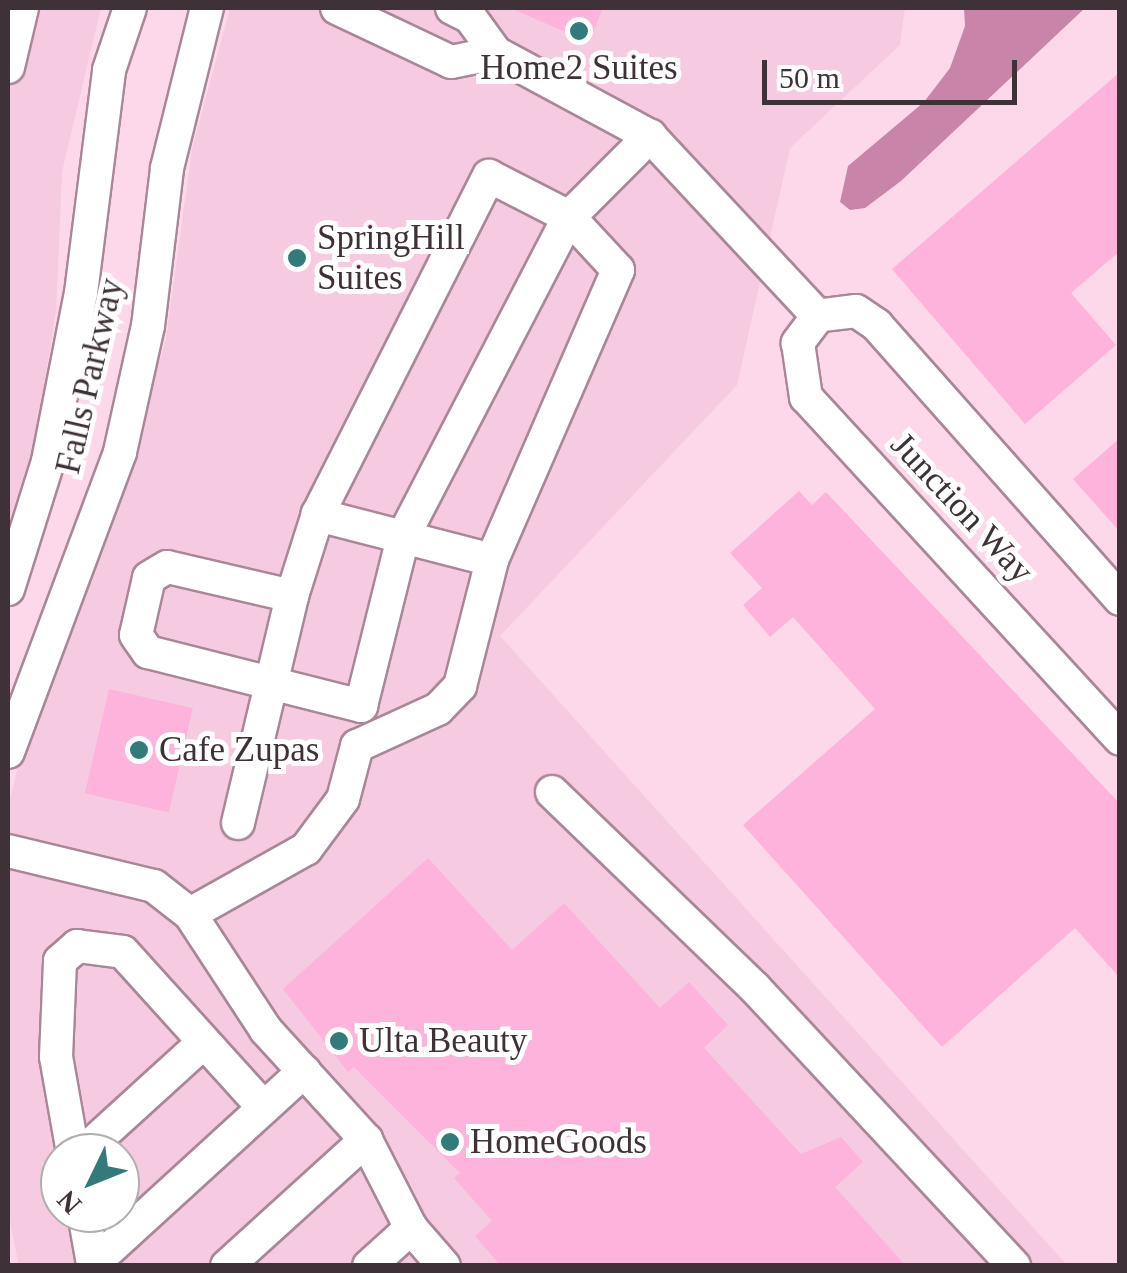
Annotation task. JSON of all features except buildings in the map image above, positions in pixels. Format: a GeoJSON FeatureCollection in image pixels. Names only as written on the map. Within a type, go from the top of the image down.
{"type":"FeatureCollection","features":[{"type":"Feature","properties":{"kind":"street"},"geometry":{"type":"LineString","coordinates":[[8,67],[22,8]]}},
{"type":"Feature","properties":{"kind":"street","name":"Falls Parkway"},"geometry":{"type":"LineString","coordinates":[[8,590],[48,461],[81,293],[110,70],[130,8]]}},
{"type":"Feature","properties":{"kind":"street","name":"Falls Parkway"},"geometry":{"type":"LineString","coordinates":[[8,752],[120,452],[148,326],[170,150],[207,8]]}},
{"type":"Feature","properties":{"kind":"street"},"geometry":{"type":"LineString","coordinates":[[336,8],[450,62],[496,53]]}},
{"type":"Feature","properties":{"kind":"street"},"geometry":{"type":"LineString","coordinates":[[452,8],[470,17],[496,53],[650,136],[818,316]]}},
{"type":"Feature","properties":{"kind":"street"},"geometry":{"type":"LineString","coordinates":[[190,914],[306,849],[343,799],[357,746],[361,706],[403,538],[569,217],[650,136]]}},
{"type":"Feature","properties":{"kind":"street"},"geometry":{"type":"LineString","coordinates":[[238,824],[292,596],[318,514],[489,176],[569,217],[618,270],[492,560],[460,686],[438,709],[357,746]]}},
{"type":"Feature","properties":{"kind":"street","name":"Junction Way"},"geometry":{"type":"LineString","coordinates":[[1120,599],[877,326],[856,311],[818,316],[798,343],[806,397],[1120,738]]}},
{"type":"Feature","properties":{"kind":"street"},"geometry":{"type":"LineString","coordinates":[[318,514],[492,560]]}},
{"type":"Feature","properties":{"kind":"street"},"geometry":{"type":"LineString","coordinates":[[292,596],[167,567],[148,578],[136,634],[148,652],[361,706]]}},
{"type":"Feature","properties":{"kind":"street"},"geometry":{"type":"LineString","coordinates":[[552,792],[755,988],[1014,1266]]}},
{"type":"Feature","properties":{"kind":"street"},"geometry":{"type":"LineString","coordinates":[[8,851],[154,886],[190,914],[221,952],[239,994],[366,1140],[412,1228],[444,1266]]}},
{"type":"Feature","properties":{"kind":"street"},"geometry":{"type":"LineString","coordinates":[[69,1133],[56,1057],[60,962],[76,946],[124,952],[264,1108]]}},
{"type":"Feature","properties":{"kind":"street"},"geometry":{"type":"LineString","coordinates":[[104,1133],[204,1042]]}},
{"type":"Feature","properties":{"kind":"street"},"geometry":{"type":"LineString","coordinates":[[93,1265],[304,1071]]}},
{"type":"Feature","properties":{"kind":"street"},"geometry":{"type":"LineString","coordinates":[[228,1266],[366,1140]]}},
{"type":"Feature","properties":{"kind":"street"},"geometry":{"type":"LineString","coordinates":[[369,1266],[412,1228]]}},
{"type":"Feature","properties":{"kind":"street"},"geometry":{"type":"LineString","coordinates":[[87,1233],[93,1265]]}},
{"type":"Feature","properties":{"kind":"shaded area"},"geometry":{"type":"Polygon","coordinates":[[[8,8],[101,8],[62,172],[56,312],[35,441],[8,524],[8,8]]]}},
{"type":"Feature","properties":{"kind":"shaded area"},"geometry":{"type":"Polygon","coordinates":[[[230,8],[905,8],[900,45],[790,148],[737,385],[500,636],[1067,1265],[19,1266],[8,1212],[8,808],[21,754],[124,481],[166,339],[192,149],[230,8]]]}},
{"type":"Feature","properties":{"kind":"shaded area"},"geometry":{"type":"Polygon","coordinates":[[[964,8],[1085,8],[901,181],[865,208],[850,210],[840,202],[848,166],[924,102],[950,68],[965,26],[964,8]]]}},
{"type":"Feature","properties":{"kind":"place","name":"Home2 Suites"},"geometry":{"type":"Point","coordinates":[579,31]}},
{"type":"Feature","properties":{"kind":"place","name":"SpringHill Suites"},"geometry":{"type":"Point","coordinates":[297,258]}},
{"type":"Feature","properties":{"kind":"place","name":"Cafe Zupas"},"geometry":{"type":"Point","coordinates":[139,750]}},
{"type":"Feature","properties":{"kind":"place","name":"Ulta Beauty"},"geometry":{"type":"Point","coordinates":[339,1041]}},
{"type":"Feature","properties":{"kind":"place","name":"HomeGoods"},"geometry":{"type":"Point","coordinates":[450,1142]}}]}
